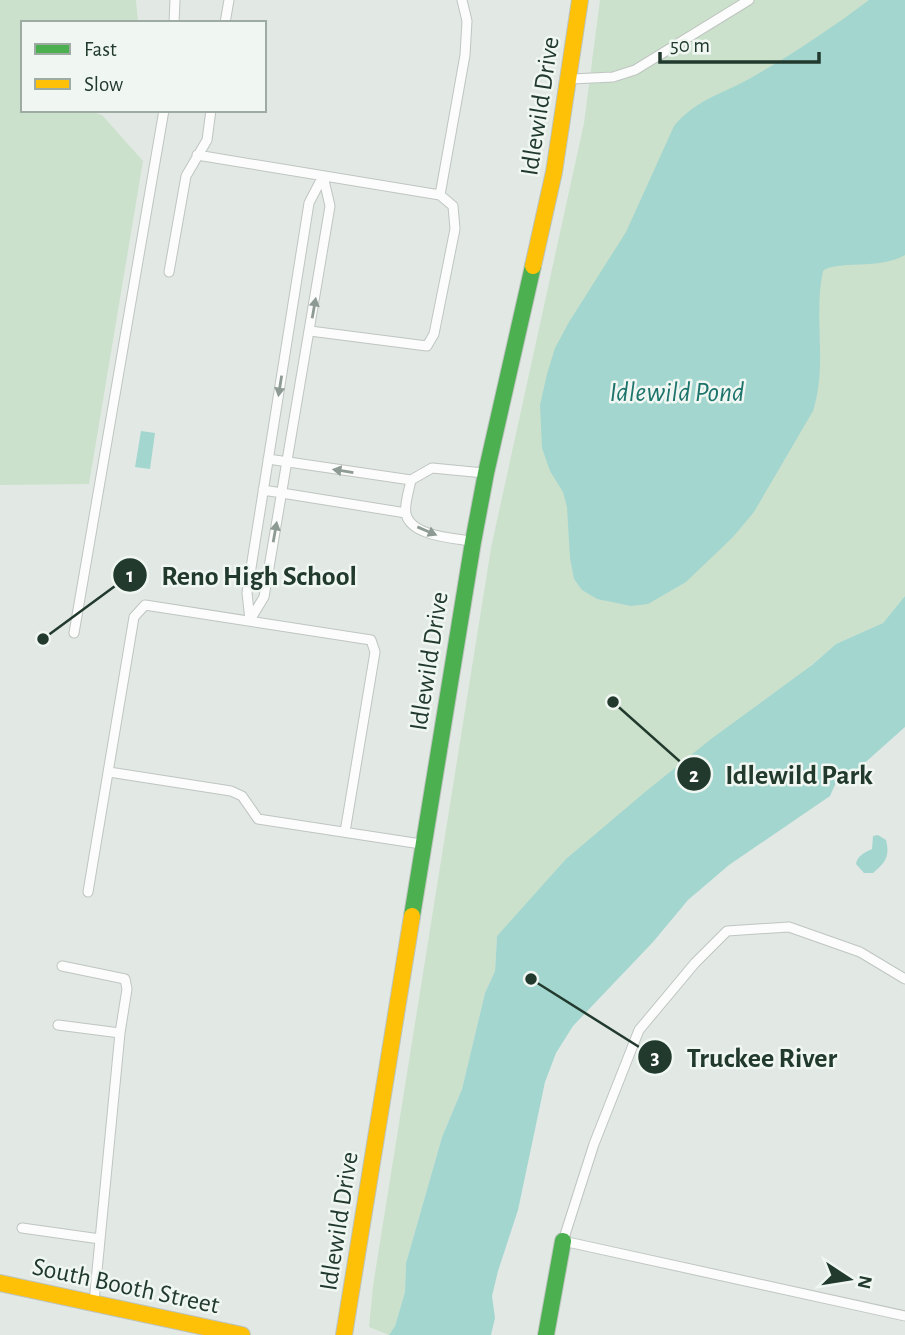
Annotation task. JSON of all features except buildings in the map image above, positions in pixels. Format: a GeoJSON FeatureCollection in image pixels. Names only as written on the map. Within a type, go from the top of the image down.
{"type":"FeatureCollection","features":[{"type":"Feature","properties":{"kind":"street","name":"Idlewild Drive"},"geometry":{"type":"LineString","coordinates":[[344,1335],[473,542],[554,172],[580,0]]}},
{"type":"Feature","properties":{"kind":"street"},"geometry":{"type":"LineString","coordinates":[[546,1335],[563,1241]]}},
{"type":"Feature","properties":{"kind":"street","name":"South Booth Street"},"geometry":{"type":"LineString","coordinates":[[0,1283],[242,1335]]}},
{"type":"Feature","properties":{"kind":"lane"},"geometry":{"type":"LineString","coordinates":[[174,21],[175,0]]}},
{"type":"Feature","properties":{"kind":"lane"},"geometry":{"type":"LineString","coordinates":[[225,21],[229,0]]}},
{"type":"Feature","properties":{"kind":"lane"},"geometry":{"type":"LineString","coordinates":[[440,195],[465,55],[467,21],[462,0]]}},
{"type":"Feature","properties":{"kind":"lane"},"geometry":{"type":"LineString","coordinates":[[570,79],[613,77],[635,70],[749,0]]}},
{"type":"Feature","properties":{"kind":"lane"},"geometry":{"type":"LineString","coordinates":[[75,633],[164,112]]}},
{"type":"Feature","properties":{"kind":"lane"},"geometry":{"type":"LineString","coordinates":[[169,272],[186,176],[206,140],[211,112]]}},
{"type":"Feature","properties":{"kind":"lane"},"geometry":{"type":"LineString","coordinates":[[197,155],[440,195],[453,206],[455,229],[434,334],[427,346],[310,331]]}},
{"type":"Feature","properties":{"kind":"lane"},"geometry":{"type":"LineString","coordinates":[[250,620],[264,597],[310,331],[330,206],[323,176]]}},
{"type":"Feature","properties":{"kind":"lane"},"geometry":{"type":"LineString","coordinates":[[250,620],[247,593],[309,203],[323,176]]}},
{"type":"Feature","properties":{"kind":"lane"},"geometry":{"type":"LineString","coordinates":[[268,459],[411,480],[432,468],[486,473]]}},
{"type":"Feature","properties":{"kind":"lane"},"geometry":{"type":"LineString","coordinates":[[411,480],[406,513],[410,523],[430,535],[473,542]]}},
{"type":"Feature","properties":{"kind":"lane"},"geometry":{"type":"LineString","coordinates":[[263,490],[406,513]]}},
{"type":"Feature","properties":{"kind":"lane"},"geometry":{"type":"LineString","coordinates":[[88,892],[134,617],[145,605],[371,640],[374,652],[345,832]]}},
{"type":"Feature","properties":{"kind":"lane"},"geometry":{"type":"LineString","coordinates":[[109,772],[231,791],[242,796],[258,819],[423,844]]}},
{"type":"Feature","properties":{"kind":"lane"},"geometry":{"type":"LineString","coordinates":[[905,979],[860,952],[789,928],[727,931],[639,1030],[594,1144],[563,1241],[905,1316]]}},
{"type":"Feature","properties":{"kind":"lane"},"geometry":{"type":"LineString","coordinates":[[62,966],[125,979],[127,989],[120,1033],[94,1304]]}},
{"type":"Feature","properties":{"kind":"lane"},"geometry":{"type":"LineString","coordinates":[[58,1025],[120,1033]]}},
{"type":"Feature","properties":{"kind":"lane"},"geometry":{"type":"LineString","coordinates":[[22,1228],[100,1239]]}},
{"type":"Feature","properties":{"kind":"green space"},"geometry":{"type":"Polygon","coordinates":[[[0,0],[136,0],[138,21],[21,21],[21,112],[92,112],[102,115],[143,161],[89,484],[0,485],[0,0]]]}},
{"type":"Feature","properties":{"kind":"green space"},"geometry":{"type":"Polygon","coordinates":[[[600,0],[905,0],[905,596],[883,623],[836,644],[497,936],[495,971],[485,993],[462,1089],[442,1137],[406,1263],[405,1292],[395,1326],[389,1335],[369,1327],[373,1286],[491,548],[584,123],[600,0]]]}},
{"type":"Feature","properties":{"kind":"water","name":"Idlewild Pond"},"geometry":{"type":"Polygon","coordinates":[[[869,0],[905,0],[905,255],[895,260],[838,266],[823,271],[819,306],[819,376],[813,411],[754,512],[733,537],[686,582],[648,604],[631,606],[597,599],[582,590],[574,579],[567,507],[563,492],[550,471],[542,448],[540,405],[555,348],[626,232],[674,126],[702,102],[785,57],[869,0]]]}},
{"type":"Feature","properties":{"kind":"water"},"geometry":{"type":"Polygon","coordinates":[[[141,431],[155,433],[150,469],[135,467],[141,431]]]}},
{"type":"Feature","properties":{"kind":"water"},"geometry":{"type":"Polygon","coordinates":[[[905,596],[905,727],[859,768],[838,778],[830,796],[729,865],[688,900],[653,942],[573,1026],[556,1053],[545,1082],[518,1210],[492,1296],[495,1318],[491,1335],[389,1335],[395,1326],[405,1292],[406,1263],[442,1137],[462,1089],[485,993],[495,971],[497,936],[566,859],[645,792],[836,644],[883,623],[905,596]]]}},
{"type":"Feature","properties":{"kind":"water"},"geometry":{"type":"Polygon","coordinates":[[[878,835],[886,840],[886,858],[873,873],[864,873],[856,864],[857,861],[872,849],[873,836],[878,835]]]}},
{"type":"Feature","properties":{"kind":"traffic: fast"},"geometry":{"type":"LineString","coordinates":[[412,916],[473,542],[533,266]]}},
{"type":"Feature","properties":{"kind":"traffic: fast"},"geometry":{"type":"LineString","coordinates":[[546,1335],[563,1241]]}},
{"type":"Feature","properties":{"kind":"traffic: slow"},"geometry":{"type":"LineString","coordinates":[[533,266],[554,172],[580,0]]}},
{"type":"Feature","properties":{"kind":"traffic: slow"},"geometry":{"type":"LineString","coordinates":[[344,1335],[412,916]]}},
{"type":"Feature","properties":{"kind":"traffic: slow"},"geometry":{"type":"LineString","coordinates":[[0,1283],[242,1335]]}},
{"type":"Feature","properties":{"kind":"place","name":"Reno High School"},"geometry":{"type":"Point","coordinates":[43,639]}},
{"type":"Feature","properties":{"kind":"place","name":"Idlewild Park"},"geometry":{"type":"Point","coordinates":[613,702]}},
{"type":"Feature","properties":{"kind":"place","name":"Truckee River"},"geometry":{"type":"Point","coordinates":[531,979]}}]}
